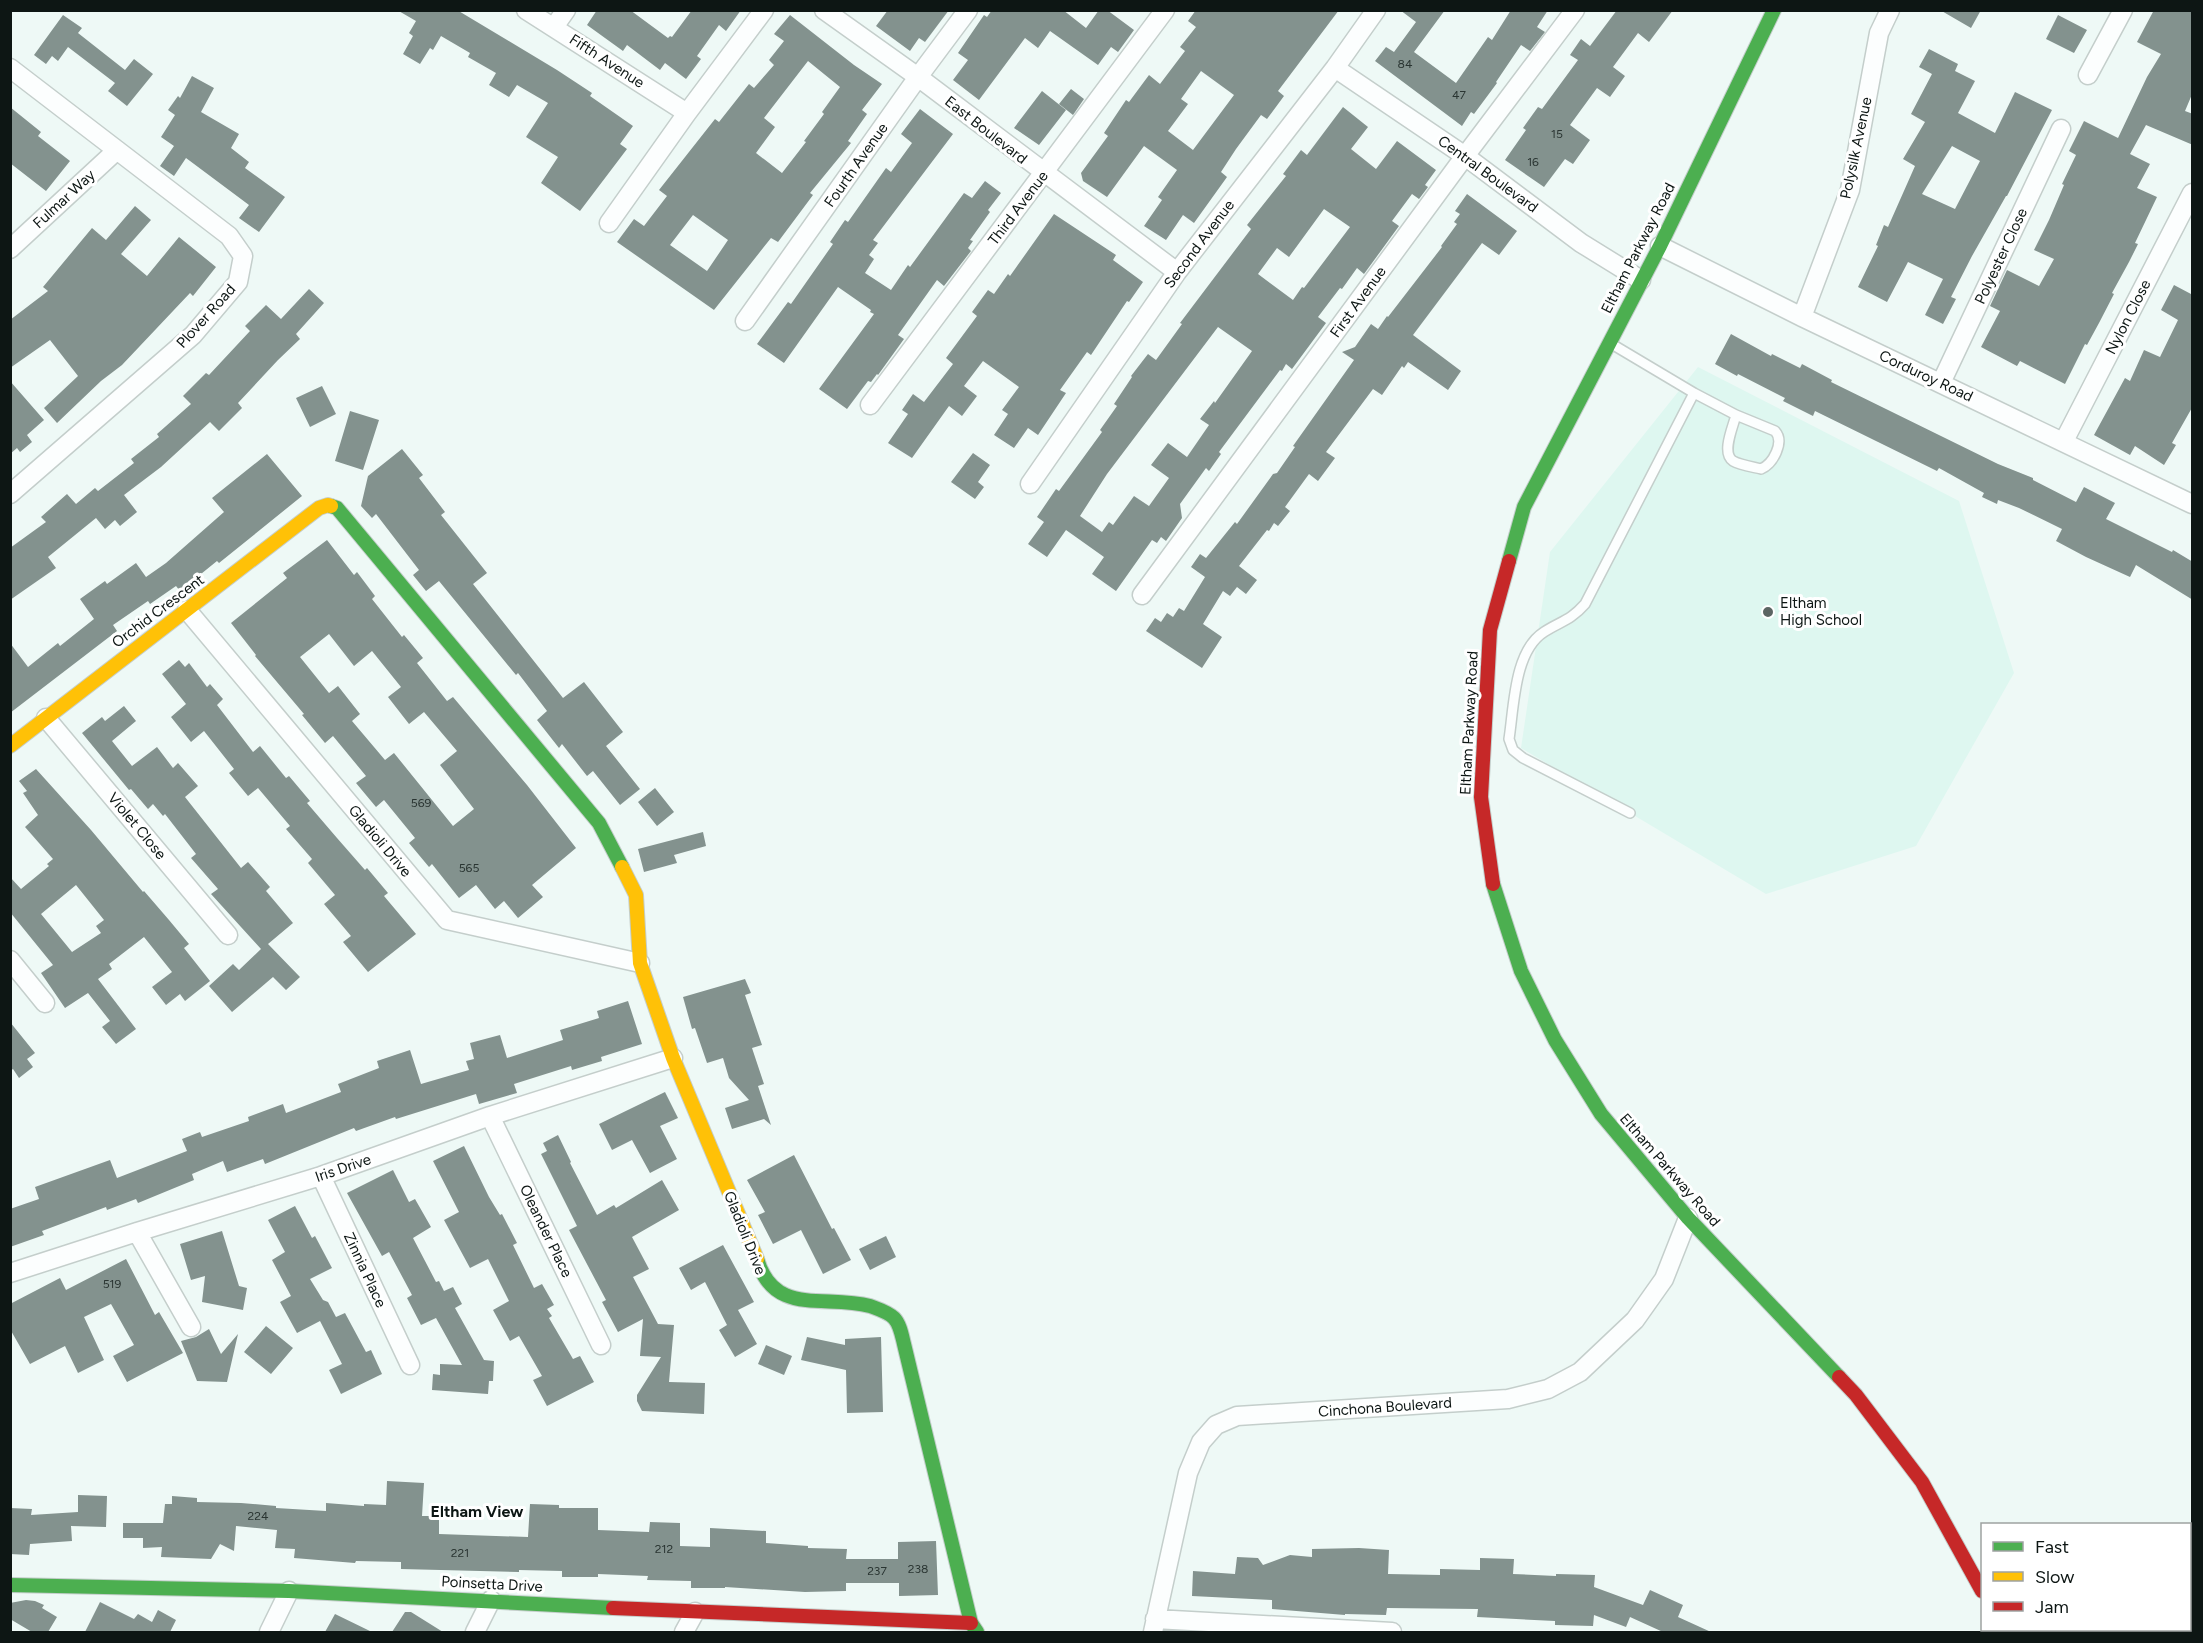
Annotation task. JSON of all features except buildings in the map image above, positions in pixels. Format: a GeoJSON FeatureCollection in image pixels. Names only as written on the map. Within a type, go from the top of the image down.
{"type":"FeatureCollection","features":[{"type":"Feature","properties":{"kind":"street","name":"Fifth Avenue"},"geometry":{"type":"LineString","coordinates":[[526,10],[687,113]]}},
{"type":"Feature","properties":{"kind":"street"},"geometry":{"type":"LineString","coordinates":[[554,27],[566,10]]}},
{"type":"Feature","properties":{"kind":"street"},"geometry":{"type":"LineString","coordinates":[[609,224],[687,113],[764,10]]}},
{"type":"Feature","properties":{"kind":"street","name":"East Boulevard"},"geometry":{"type":"LineString","coordinates":[[824,10],[918,77],[1043,174],[1177,272]]}},
{"type":"Feature","properties":{"kind":"street","name":"Fourth Avenue"},"geometry":{"type":"LineString","coordinates":[[745,321],[968,10]]}},
{"type":"Feature","properties":{"kind":"street","name":"Third Avenue"},"geometry":{"type":"LineString","coordinates":[[870,405],[1165,10]]}},
{"type":"Feature","properties":{"kind":"street","name":"Second Avenue"},"geometry":{"type":"LineString","coordinates":[[1030,484],[1177,272],[1335,68],[1376,10]]}},
{"type":"Feature","properties":{"kind":"street","name":"First Avenue"},"geometry":{"type":"LineString","coordinates":[[1143,595],[1575,10]]}},
{"type":"Feature","properties":{"kind":"street","name":"Eltham Parkway Road"},"geometry":{"type":"LineString","coordinates":[[1774,10],[1660,246],[1524,507],[1490,630],[1481,797],[1492,880],[1521,971],[1555,1040],[1601,1114],[1688,1218],[1856,1395],[1922,1482],[1981,1587]]}},
{"type":"Feature","properties":{"kind":"street","name":"Polysilk Avenue"},"geometry":{"type":"LineString","coordinates":[[1802,317],[1850,190],[1879,33],[1890,10]]}},
{"type":"Feature","properties":{"kind":"street"},"geometry":{"type":"LineString","coordinates":[[2088,75],[2123,10]]}},
{"type":"Feature","properties":{"kind":"street","name":"Plover Road"},"geometry":{"type":"LineString","coordinates":[[10,68],[228,237],[243,256],[238,282],[193,335],[10,494]]}},
{"type":"Feature","properties":{"kind":"street","name":"Central Boulevard"},"geometry":{"type":"LineString","coordinates":[[1335,68],[1465,156],[1581,243],[1641,280]]}},
{"type":"Feature","properties":{"kind":"street","name":"Polyester Close"},"geometry":{"type":"LineString","coordinates":[[1941,383],[2061,129]]}},
{"type":"Feature","properties":{"kind":"street","name":"Fulmar Way"},"geometry":{"type":"LineString","coordinates":[[10,249],[117,150]]}},
{"type":"Feature","properties":{"kind":"street","name":"Nylon Close"},"geometry":{"type":"LineString","coordinates":[[2064,441],[2192,193]]}},
{"type":"Feature","properties":{"kind":"street","name":"Corduroy Road"},"geometry":{"type":"LineString","coordinates":[[1660,246],[1802,317],[2193,504]]}},
{"type":"Feature","properties":{"kind":"street","name":"Orchid Crescent"},"geometry":{"type":"LineString","coordinates":[[10,746],[319,508],[328,505]]}},
{"type":"Feature","properties":{"kind":"street","name":"Gladioli Drive"},"geometry":{"type":"LineString","coordinates":[[328,505],[337,508],[599,823],[636,895],[640,963],[673,1058],[753,1248],[764,1281],[777,1292],[792,1298],[876,1307],[895,1319],[904,1344],[974,1628]]}},
{"type":"Feature","properties":{"kind":"street","name":"Gladioli Drive"},"geometry":{"type":"LineString","coordinates":[[186,610],[447,920],[640,963]]}},
{"type":"Feature","properties":{"kind":"street","name":"Violet Close"},"geometry":{"type":"LineString","coordinates":[[46,718],[228,935]]}},
{"type":"Feature","properties":{"kind":"street"},"geometry":{"type":"LineString","coordinates":[[10,960],[45,1003]]}},
{"type":"Feature","properties":{"kind":"street","name":"Iris Drive"},"geometry":{"type":"LineString","coordinates":[[10,1273],[321,1176],[490,1116],[673,1058]]}},
{"type":"Feature","properties":{"kind":"street","name":"Oleander Place"},"geometry":{"type":"LineString","coordinates":[[490,1116],[601,1345]]}},
{"type":"Feature","properties":{"kind":"street","name":"Zinnia Place"},"geometry":{"type":"LineString","coordinates":[[321,1176],[410,1365]]}},
{"type":"Feature","properties":{"kind":"street","name":"Cinchona Boulevard"},"geometry":{"type":"LineString","coordinates":[[1154,1626],[1188,1473],[1201,1442],[1216,1425],[1238,1416],[1508,1399],[1548,1389],[1580,1372],[1635,1320],[1664,1279],[1688,1218]]}},
{"type":"Feature","properties":{"kind":"street"},"geometry":{"type":"LineString","coordinates":[[136,1232],[191,1327]]}},
{"type":"Feature","properties":{"kind":"street","name":"Poinsetta Drive"},"geometry":{"type":"LineString","coordinates":[[10,1585],[289,1591],[491,1600],[888,1626],[974,1628]]}},
{"type":"Feature","properties":{"kind":"street"},"geometry":{"type":"LineString","coordinates":[[268,1632],[289,1591]]}},
{"type":"Feature","properties":{"kind":"street"},"geometry":{"type":"LineString","coordinates":[[475,1632],[491,1600]]}},
{"type":"Feature","properties":{"kind":"street"},"geometry":{"type":"LineString","coordinates":[[684,1632],[695,1612]]}},
{"type":"Feature","properties":{"kind":"street"},"geometry":{"type":"LineString","coordinates":[[1154,1626],[1392,1632]]}},
{"type":"Feature","properties":{"kind":"lane"},"geometry":{"type":"LineString","coordinates":[[1608,342],[1736,416],[1775,431],[1779,435],[1780,443],[1765,468],[1761,469],[1733,460],[1728,455],[1728,446],[1736,416]]}},
{"type":"Feature","properties":{"kind":"lane"},"geometry":{"type":"LineString","coordinates":[[1630,813],[1523,758],[1513,750],[1509,739],[1520,665],[1534,640],[1544,632],[1575,616],[1585,604],[1694,393]]}},
{"type":"Feature","properties":{"kind":"shaded area","name":"Eltham High School"},"geometry":{"type":"Polygon","coordinates":[[[1698,367],[1959,501],[2014,673],[1916,846],[1766,894],[1521,748],[1550,552],[1698,367]]]}},
{"type":"Feature","properties":{"kind":"traffic: fast"},"geometry":{"type":"LineString","coordinates":[[1509,561],[1524,507],[1660,246],[1774,10]]}},
{"type":"Feature","properties":{"kind":"traffic: fast"},"geometry":{"type":"LineString","coordinates":[[331,506],[337,508],[599,823],[622,867]]}},
{"type":"Feature","properties":{"kind":"traffic: fast"},"geometry":{"type":"LineString","coordinates":[[1493,884],[1521,971],[1555,1040],[1601,1114],[1688,1218],[1839,1377]]}},
{"type":"Feature","properties":{"kind":"traffic: fast"},"geometry":{"type":"LineString","coordinates":[[757,1259],[765,1277],[776,1289],[788,1296],[803,1300],[870,1306],[886,1312],[896,1321],[902,1337],[971,1623],[977,1632]]}},
{"type":"Feature","properties":{"kind":"traffic: fast"},"geometry":{"type":"LineString","coordinates":[[10,1585],[289,1591],[613,1608]]}},
{"type":"Feature","properties":{"kind":"traffic: slow"},"geometry":{"type":"LineString","coordinates":[[10,746],[319,508],[331,506]]}},
{"type":"Feature","properties":{"kind":"traffic: slow"},"geometry":{"type":"LineString","coordinates":[[622,867],[636,895],[640,963],[673,1058],[757,1259]]}},
{"type":"Feature","properties":{"kind":"traffic: jam"},"geometry":{"type":"LineString","coordinates":[[1493,884],[1481,797],[1490,630],[1509,561]]}},
{"type":"Feature","properties":{"kind":"traffic: jam"},"geometry":{"type":"LineString","coordinates":[[1839,1377],[1856,1395],[1922,1482],[1981,1589]]}},
{"type":"Feature","properties":{"kind":"traffic: jam"},"geometry":{"type":"LineString","coordinates":[[613,1608],[971,1623]]}},
{"type":"Feature","properties":{"kind":"place","name":"Eltham High School"},"geometry":{"type":"Point","coordinates":[1768,612]}},
{"type":"Feature","properties":{"kind":"district","name":"Eltham View"},"geometry":{"type":"Point","coordinates":[477,1511]}}]}
